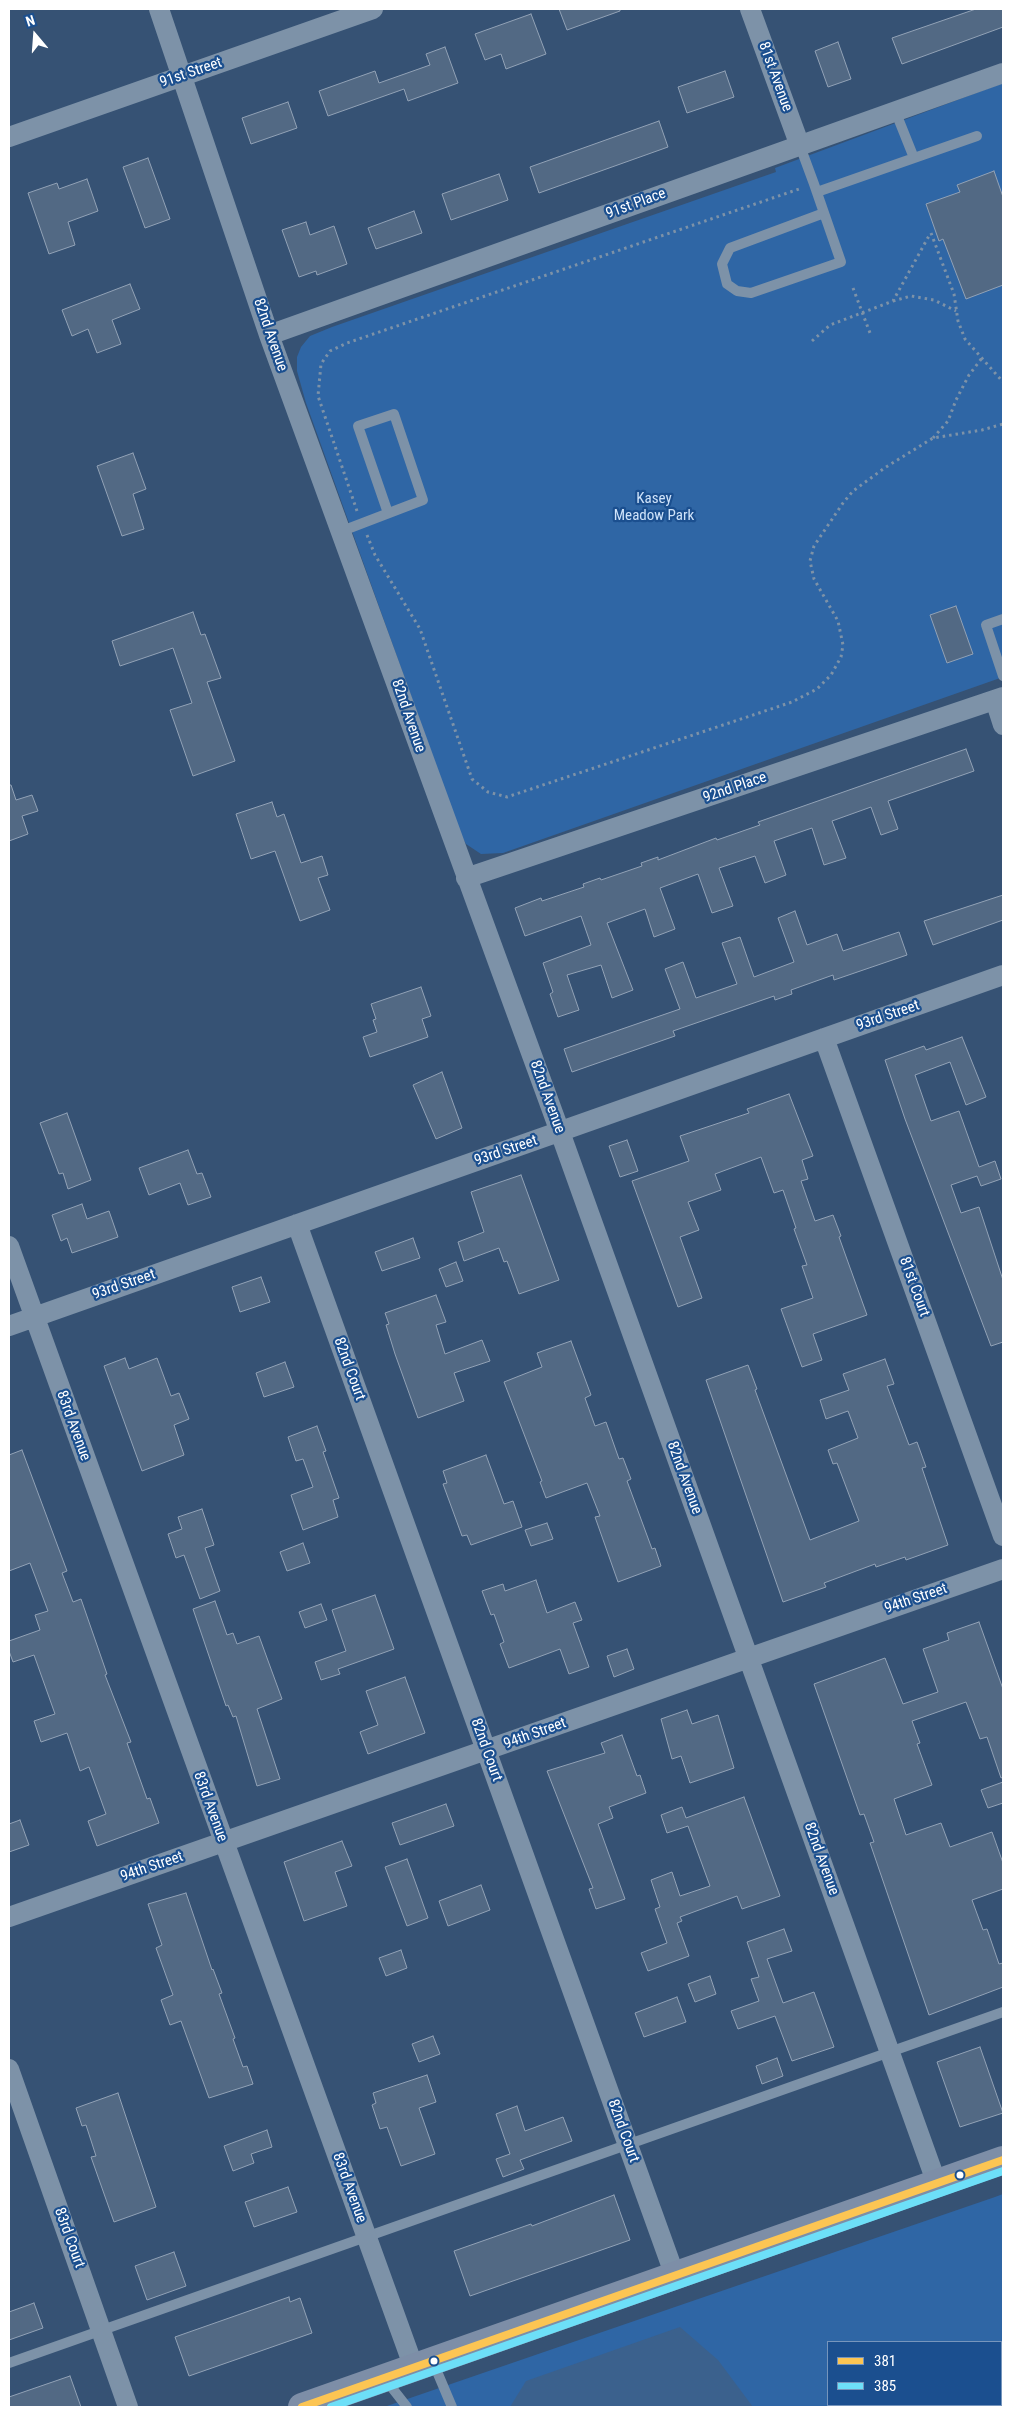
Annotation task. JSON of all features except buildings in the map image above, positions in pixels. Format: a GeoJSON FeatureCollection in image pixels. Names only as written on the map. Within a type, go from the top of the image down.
{"type":"FeatureCollection","features":[{"type":"Feature","properties":{"kind":"main road"},"geometry":{"type":"LineString","coordinates":[[302,2407],[1003,2160]]}},
{"type":"Feature","properties":{"kind":"street","name":"82nd Avenue"},"geometry":{"type":"LineString","coordinates":[[159,9],[269,335],[399,686],[466,878],[560,1132],[937,2184]]}},
{"type":"Feature","properties":{"kind":"street","name":"91st Street"},"geometry":{"type":"LineString","coordinates":[[9,137],[373,9]]}},
{"type":"Feature","properties":{"kind":"street","name":"81st Avenue"},"geometry":{"type":"LineString","coordinates":[[750,9],[800,146]]}},
{"type":"Feature","properties":{"kind":"street","name":"91st Place"},"geometry":{"type":"LineString","coordinates":[[269,335],[896,113],[1003,73]]}},
{"type":"Feature","properties":{"kind":"street","name":"92nd Place"},"geometry":{"type":"LineString","coordinates":[[466,878],[999,699]]}},
{"type":"Feature","properties":{"kind":"street"},"geometry":{"type":"LineString","coordinates":[[999,699],[1003,725]]}},
{"type":"Feature","properties":{"kind":"street","name":"93rd Street"},"geometry":{"type":"LineString","coordinates":[[9,1326],[1003,975]]}},
{"type":"Feature","properties":{"kind":"street","name":"81st Court"},"geometry":{"type":"LineString","coordinates":[[824,1038],[1003,1536]]}},
{"type":"Feature","properties":{"kind":"street","name":"82nd Court"},"geometry":{"type":"LineString","coordinates":[[297,1224],[628,2143],[674,2276]]}},
{"type":"Feature","properties":{"kind":"street","name":"83rd Avenue"},"geometry":{"type":"LineString","coordinates":[[9,1246],[367,2237],[423,2365]]}},
{"type":"Feature","properties":{"kind":"street","name":"94th Street"},"geometry":{"type":"LineString","coordinates":[[9,1917],[487,1751],[1003,1568]]}},
{"type":"Feature","properties":{"kind":"street","name":"83rd Court"},"geometry":{"type":"LineString","coordinates":[[9,2069],[128,2407]]}},
{"type":"Feature","properties":{"kind":"lane"},"geometry":{"type":"LineString","coordinates":[[896,113],[914,158]]}},
{"type":"Feature","properties":{"kind":"lane"},"geometry":{"type":"LineString","coordinates":[[816,188],[914,158],[977,136]]}},
{"type":"Feature","properties":{"kind":"lane"},"geometry":{"type":"LineString","coordinates":[[800,146],[816,188],[841,262],[751,293],[737,291],[727,284],[722,264],[730,248],[824,213]]}},
{"type":"Feature","properties":{"kind":"lane"},"geometry":{"type":"LineString","coordinates":[[342,532],[388,514],[423,500],[394,414],[358,426],[388,514]]}},
{"type":"Feature","properties":{"kind":"lane"},"geometry":{"type":"LineString","coordinates":[[1003,619],[986,625],[1003,676]]}},
{"type":"Feature","properties":{"kind":"lane"},"geometry":{"type":"LineString","coordinates":[[9,2363],[1003,2012]]}},
{"type":"Feature","properties":{"kind":"lane"},"geometry":{"type":"LineString","coordinates":[[423,2365],[452,2407]]}},
{"type":"Feature","properties":{"kind":"lane"},"geometry":{"type":"LineString","coordinates":[[384,2378],[407,2407]]}},
{"type":"Feature","properties":{"kind":"path"},"geometry":{"type":"LineString","coordinates":[[816,188],[356,339],[330,351],[320,364],[318,396],[362,524],[375,555],[420,629],[472,779],[488,792],[507,797],[792,702],[817,689],[831,675],[841,657],[843,645],[838,621],[812,572],[810,561],[814,546],[853,492],[886,467],[933,438],[948,421],[969,375],[982,358]]}},
{"type":"Feature","properties":{"kind":"path"},"geometry":{"type":"LineString","coordinates":[[893,301],[930,233],[954,294],[956,311],[965,339],[1003,382]]}},
{"type":"Feature","properties":{"kind":"path"},"geometry":{"type":"LineString","coordinates":[[854,288],[870,333]]}},
{"type":"Feature","properties":{"kind":"path"},"geometry":{"type":"LineString","coordinates":[[812,341],[830,325],[911,296],[934,300],[956,311]]}},
{"type":"Feature","properties":{"kind":"path"},"geometry":{"type":"LineString","coordinates":[[933,438],[982,430],[1003,424]]}},
{"type":"Feature","properties":{"kind":"green space","name":"Kasey Meadow Park"},"geometry":{"type":"Polygon","coordinates":[[[1003,83],[1003,677],[503,853],[481,854],[466,844],[461,835],[306,403],[297,371],[297,357],[301,347],[310,336],[332,327],[776,172],[775,168],[1003,83]]]}},
{"type":"Feature","properties":{"kind":"green space"},"geometry":{"type":"Polygon","coordinates":[[[1003,2194],[1003,2407],[384,2407],[1003,2194]]]}},
{"type":"Feature","properties":{"kind":"shaded area"},"geometry":{"type":"Polygon","coordinates":[[[680,2327],[718,2360],[753,2407],[510,2407],[526,2381],[680,2327]]]}},
{"type":"Feature","properties":{"kind":"transit line","name":"381"},"geometry":{"type":"LineString","coordinates":[[302,2407],[1003,2160]]}},
{"type":"Feature","properties":{"kind":"transit line","name":"385"},"geometry":{"type":"LineString","coordinates":[[331,2407],[1003,2171]]}}]}
